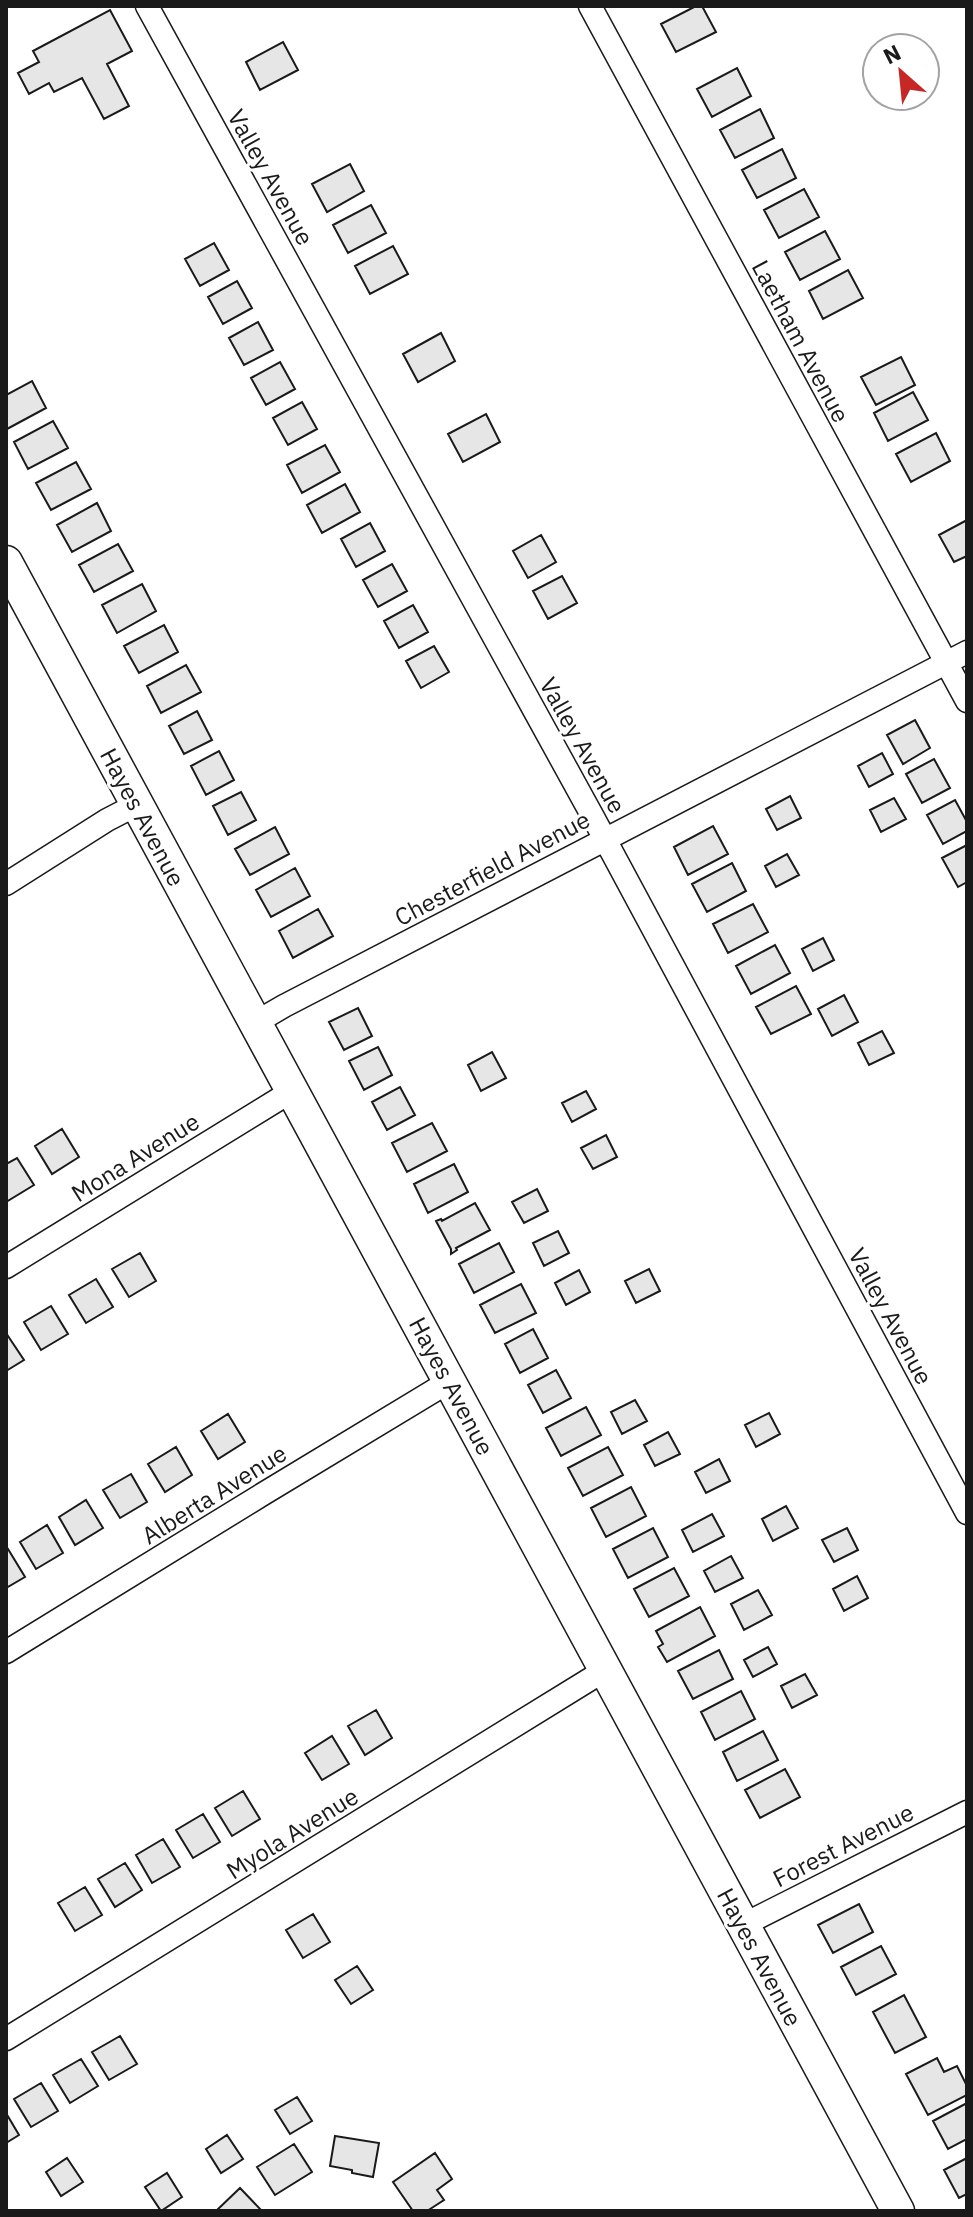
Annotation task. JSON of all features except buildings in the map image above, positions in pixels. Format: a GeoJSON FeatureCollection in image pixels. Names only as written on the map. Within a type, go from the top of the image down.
{"type":"FeatureCollection","features":[{"type":"Feature","properties":{"kind":"street","name":"Valley Avenue"},"geometry":{"type":"LineString","coordinates":[[147,6],[605,838],[967,1513]]}},
{"type":"Feature","properties":{"kind":"street","name":"Laetham Avenue"},"geometry":{"type":"LineString","coordinates":[[590,6],[967,701]]}},
{"type":"Feature","properties":{"kind":"street","name":"Hayes Avenue"},"geometry":{"type":"LineString","coordinates":[[6,562],[898,2211]]}},
{"type":"Feature","properties":{"kind":"street","name":"Chesterfield Avenue"},"geometry":{"type":"LineString","coordinates":[[255,1023],[967,652]]}},
{"type":"Feature","properties":{"kind":"street"},"geometry":{"type":"LineString","coordinates":[[6,884],[136,805]]}},
{"type":"Feature","properties":{"kind":"street","name":"Mona Avenue"},"geometry":{"type":"LineString","coordinates":[[6,1267],[292,1091]]}},
{"type":"Feature","properties":{"kind":"street","name":"Alberta Avenue"},"geometry":{"type":"LineString","coordinates":[[6,1652],[450,1381]]}},
{"type":"Feature","properties":{"kind":"street","name":"Myola Avenue"},"geometry":{"type":"LineString","coordinates":[[6,2039],[605,1670]]}},
{"type":"Feature","properties":{"kind":"street","name":"Forest Avenue"},"geometry":{"type":"LineString","coordinates":[[743,1925],[967,1812]]}}]}
